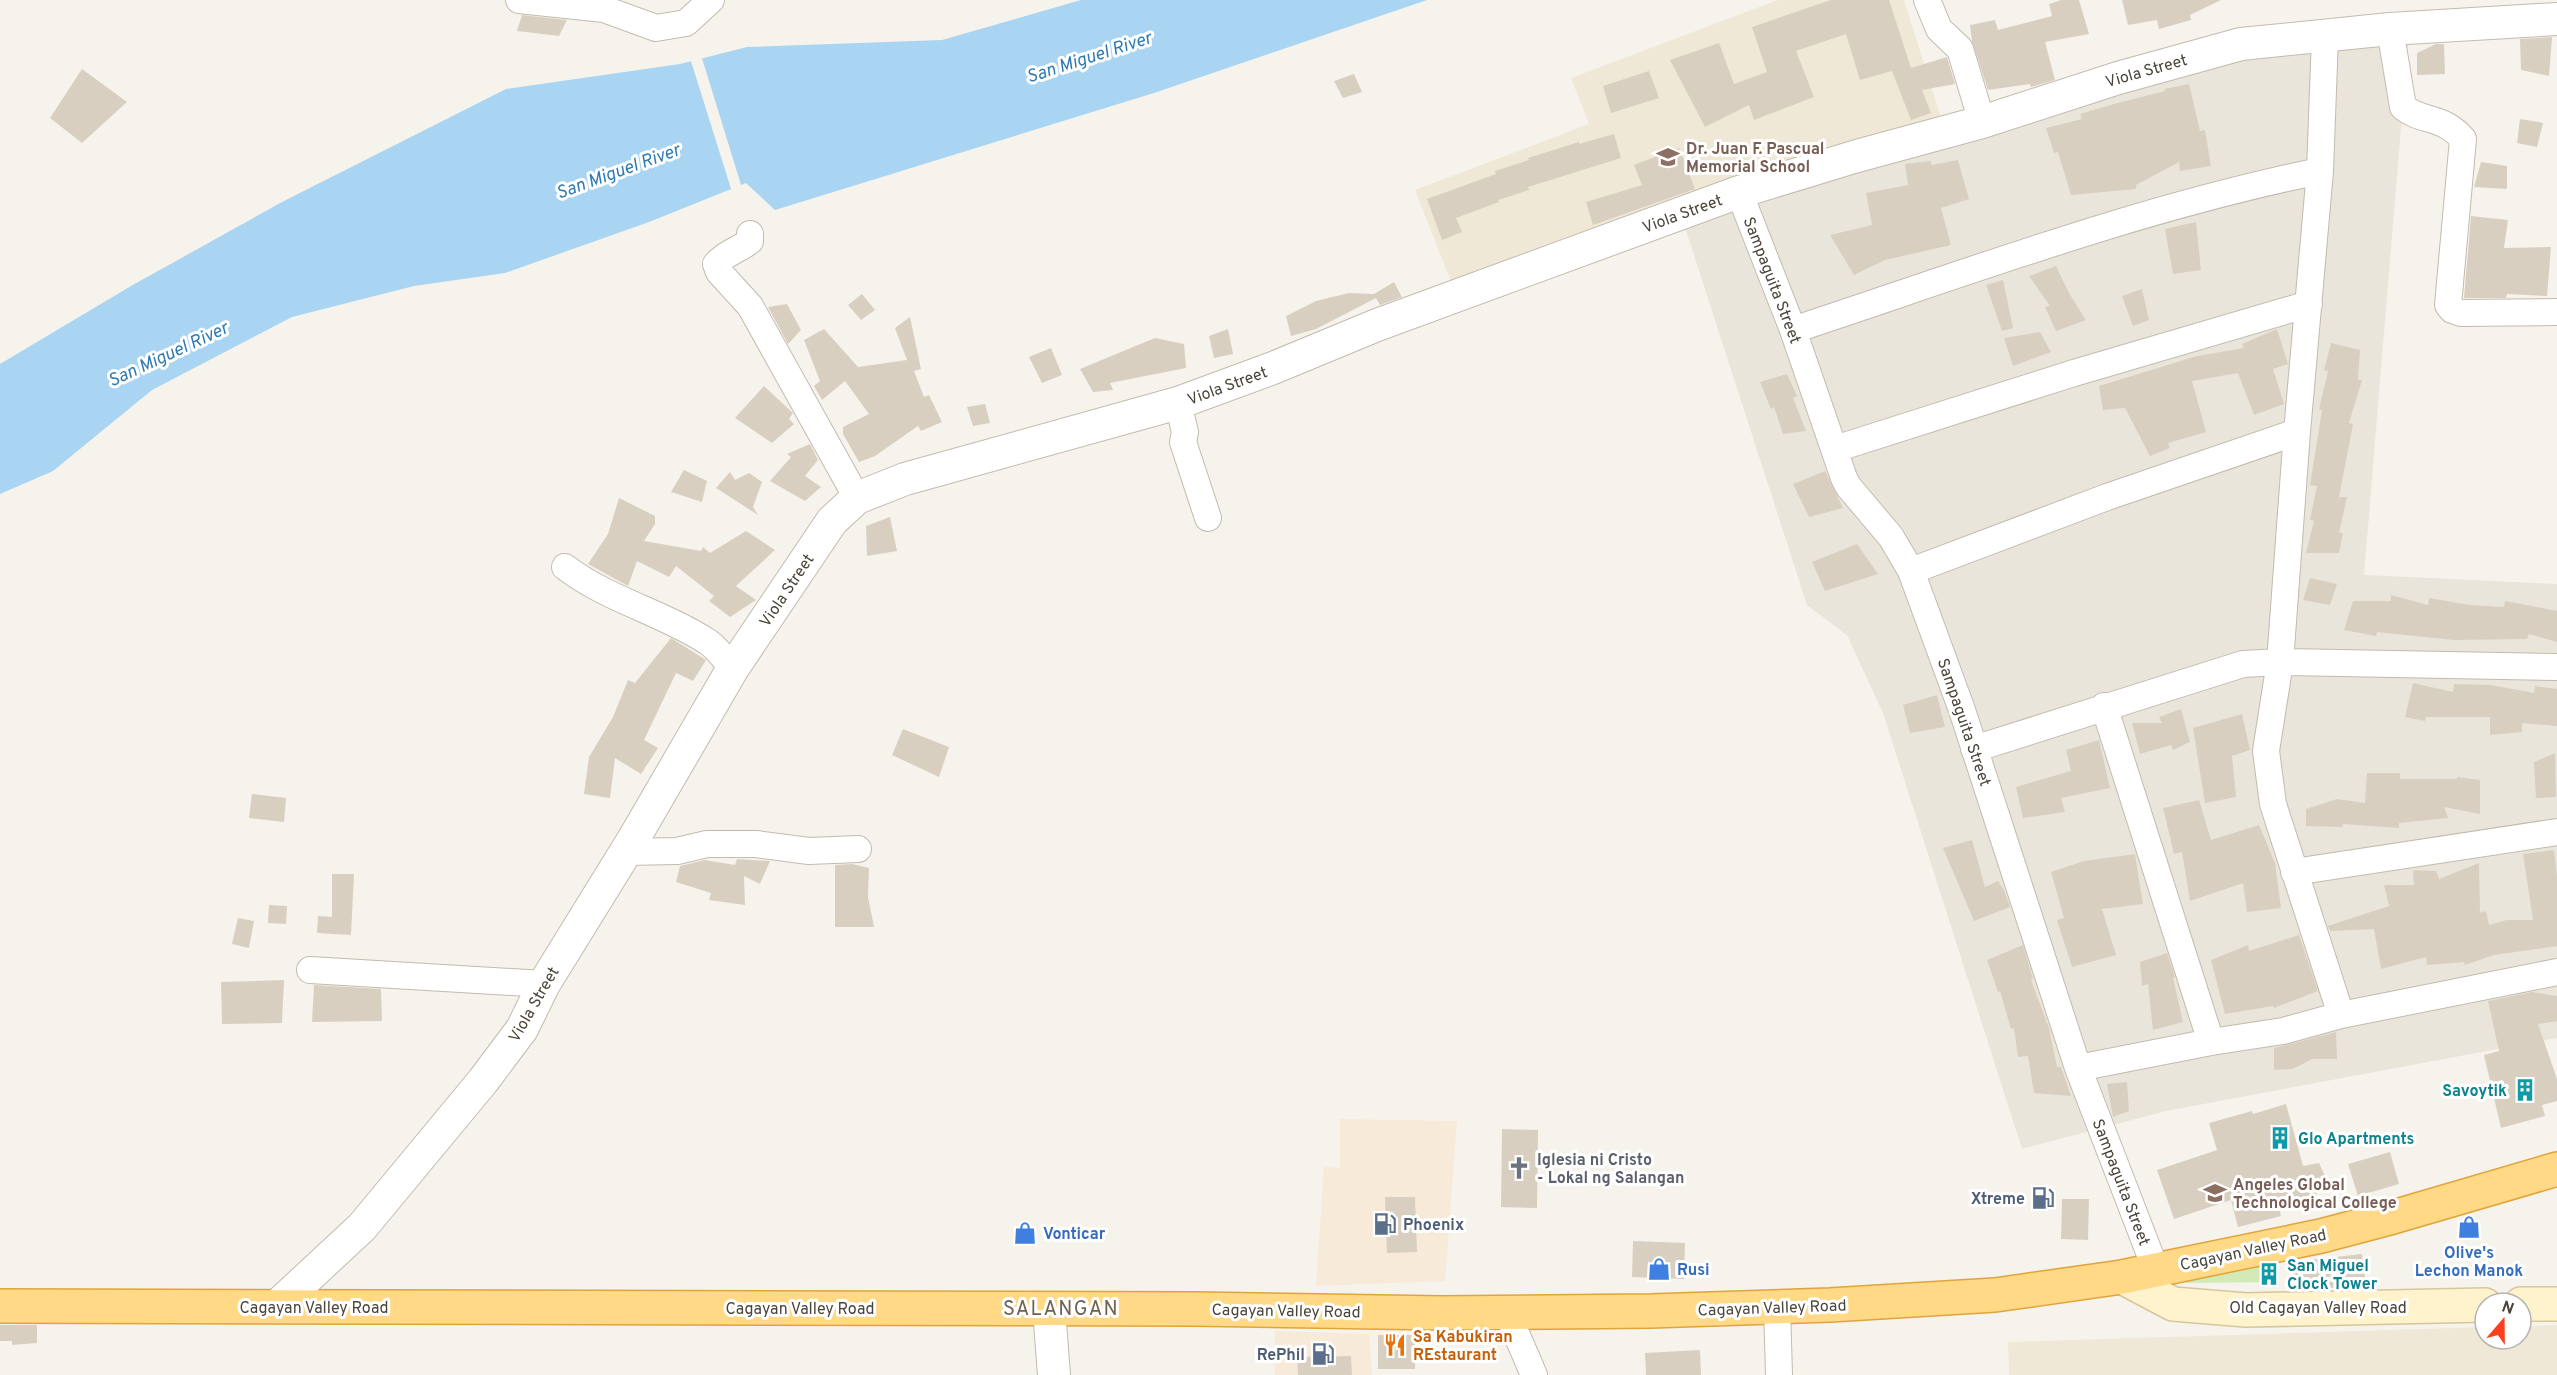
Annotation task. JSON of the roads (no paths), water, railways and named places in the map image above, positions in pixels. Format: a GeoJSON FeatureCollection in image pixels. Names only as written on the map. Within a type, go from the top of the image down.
{"type":"FeatureCollection","features":[{"type":"Feature","properties":{"kind":"highway","name":"Cagayan Valley Road"},"geometry":{"type":"LineString","coordinates":[[0,1306],[1508,1312],[1651,1311],[1995,1296],[2122,1277],[2320,1236],[2557,1169]]}},
{"type":"Feature","properties":{"kind":"main road","name":"Old Cagayan Valley Road"},"geometry":{"type":"LineString","coordinates":[[2122,1277],[2173,1304],[2246,1310],[2473,1305]]}},
{"type":"Feature","properties":{"kind":"main road"},"geometry":{"type":"LineString","coordinates":[[2533,1305],[2557,1304]]}},
{"type":"Feature","properties":{"kind":"street"},"geometry":{"type":"LineString","coordinates":[[519,0],[604,9],[656,28],[686,22],[711,0]]}},
{"type":"Feature","properties":{"kind":"street"},"geometry":{"type":"LineString","coordinates":[[1927,0],[1939,29],[1960,48],[1982,122]]}},
{"type":"Feature","properties":{"kind":"street","name":"Viola Street"},"geometry":{"type":"LineString","coordinates":[[277,1306],[362,1227],[483,1081],[522,1029],[544,984],[733,668],[832,521],[857,498],[905,479],[1178,403],[1273,368],[1377,325],[1739,192],[1857,156],[1982,122],[2118,78],[2222,48],[2241,44],[2390,29],[2557,19]]}},
{"type":"Feature","properties":{"kind":"street"},"geometry":{"type":"LineString","coordinates":[[2390,29],[2403,107],[2410,112],[2442,122],[2454,129],[2463,139],[2448,305],[2452,310],[2461,313],[2557,312]]}},
{"type":"Feature","properties":{"kind":"street"},"geometry":{"type":"LineString","coordinates":[[2325,36],[2320,171],[2280,662],[2266,751],[2273,804],[2341,1015]]}},
{"type":"Feature","properties":{"kind":"street"},"geometry":{"type":"LineString","coordinates":[[1793,330],[2241,187],[2320,171]]}},
{"type":"Feature","properties":{"kind":"street","name":"Sampaguita Street"},"geometry":{"type":"LineString","coordinates":[[1739,192],[1793,330],[1848,486],[1891,537],[1911,571],[1974,748],[2078,1068],[2156,1270]]}},
{"type":"Feature","properties":{"kind":"street"},"geometry":{"type":"LineString","coordinates":[[750,234],[750,241],[722,257],[716,264],[719,272],[750,306],[857,498]]}},
{"type":"Feature","properties":{"kind":"street"},"geometry":{"type":"LineString","coordinates":[[1835,449],[2074,373],[2309,304]]}},
{"type":"Feature","properties":{"kind":"street"},"geometry":{"type":"LineString","coordinates":[[1178,403],[1185,432],[1183,442],[1208,518]]}},
{"type":"Feature","properties":{"kind":"street"},"geometry":{"type":"LineString","coordinates":[[1911,571],[2107,497],[2297,432]]}},
{"type":"Feature","properties":{"kind":"street"},"geometry":{"type":"LineString","coordinates":[[565,567],[580,579],[610,595],[710,643],[733,668]]}},
{"type":"Feature","properties":{"kind":"street"},"geometry":{"type":"LineString","coordinates":[[1974,748],[2243,664],[2280,662],[2557,667]]}},
{"type":"Feature","properties":{"kind":"street"},"geometry":{"type":"LineString","coordinates":[[2104,706],[2211,1042]]}},
{"type":"Feature","properties":{"kind":"street"},"geometry":{"type":"LineString","coordinates":[[2294,872],[2557,832]]}},
{"type":"Feature","properties":{"kind":"street"},"geometry":{"type":"LineString","coordinates":[[625,852],[677,851],[707,844],[756,844],[809,851],[858,849]]}},
{"type":"Feature","properties":{"kind":"street"},"geometry":{"type":"LineString","coordinates":[[310,970],[544,984]]}},
{"type":"Feature","properties":{"kind":"street"},"geometry":{"type":"LineString","coordinates":[[2078,1068],[2211,1042],[2283,1031],[2341,1015],[2557,972]]}},
{"type":"Feature","properties":{"kind":"street"},"geometry":{"type":"LineString","coordinates":[[1777,1306],[1779,1375]]}},
{"type":"Feature","properties":{"kind":"street"},"geometry":{"type":"LineString","coordinates":[[1049,1309],[1054,1375]]}},
{"type":"Feature","properties":{"kind":"street"},"geometry":{"type":"LineString","coordinates":[[1508,1312],[1534,1375]]}},
{"type":"Feature","properties":{"kind":"water","name":"San Miguel River"},"geometry":{"type":"Polygon","coordinates":[[[1081,0],[1427,0],[1154,93],[775,210],[746,183],[649,222],[505,273],[414,286],[292,317],[152,390],[53,471],[0,494],[0,364],[131,286],[282,202],[506,89],[680,64],[747,47],[942,40],[1081,0]]]}},
{"type":"Feature","properties":{"kind":"place","name":"Dr. Juan F. Pascual Memorial School"},"geometry":{"type":"Point","coordinates":[1668,157]}},
{"type":"Feature","properties":{"kind":"place","name":"Savoytik"},"geometry":{"type":"Point","coordinates":[2525,1090]}},
{"type":"Feature","properties":{"kind":"place","name":"Glo Apartments"},"geometry":{"type":"Point","coordinates":[2280,1138]}},
{"type":"Feature","properties":{"kind":"place","name":"Iglesia ni Cristo - Lokal ng Salangan"},"geometry":{"type":"Point","coordinates":[1519,1168]}},
{"type":"Feature","properties":{"kind":"place","name":"Angeles Global Technological College"},"geometry":{"type":"Point","coordinates":[2215,1193]}},
{"type":"Feature","properties":{"kind":"place","name":"Xtreme"},"geometry":{"type":"Point","coordinates":[2043,1198]}},
{"type":"Feature","properties":{"kind":"place","name":"Phoenix"},"geometry":{"type":"Point","coordinates":[1385,1224]}},
{"type":"Feature","properties":{"kind":"place","name":"Olive's Lechon Manok"},"geometry":{"type":"Point","coordinates":[2469,1227]}},
{"type":"Feature","properties":{"kind":"place","name":"Vonticar"},"geometry":{"type":"Point","coordinates":[1025,1233]}},
{"type":"Feature","properties":{"kind":"place","name":"Rusi"},"geometry":{"type":"Point","coordinates":[1659,1269]}},
{"type":"Feature","properties":{"kind":"place","name":"San Miguel Clock Tower"},"geometry":{"type":"Point","coordinates":[2269,1274]}},
{"type":"Feature","properties":{"kind":"place","name":"Sa Kabukiran REstaurant"},"geometry":{"type":"Point","coordinates":[1395,1345]}},
{"type":"Feature","properties":{"kind":"place","name":"RePhil"},"geometry":{"type":"Point","coordinates":[1323,1354]}},
{"type":"Feature","properties":{"kind":"district","name":"SALANGAN"},"geometry":{"type":"Point","coordinates":[1061,1308]}}]}
